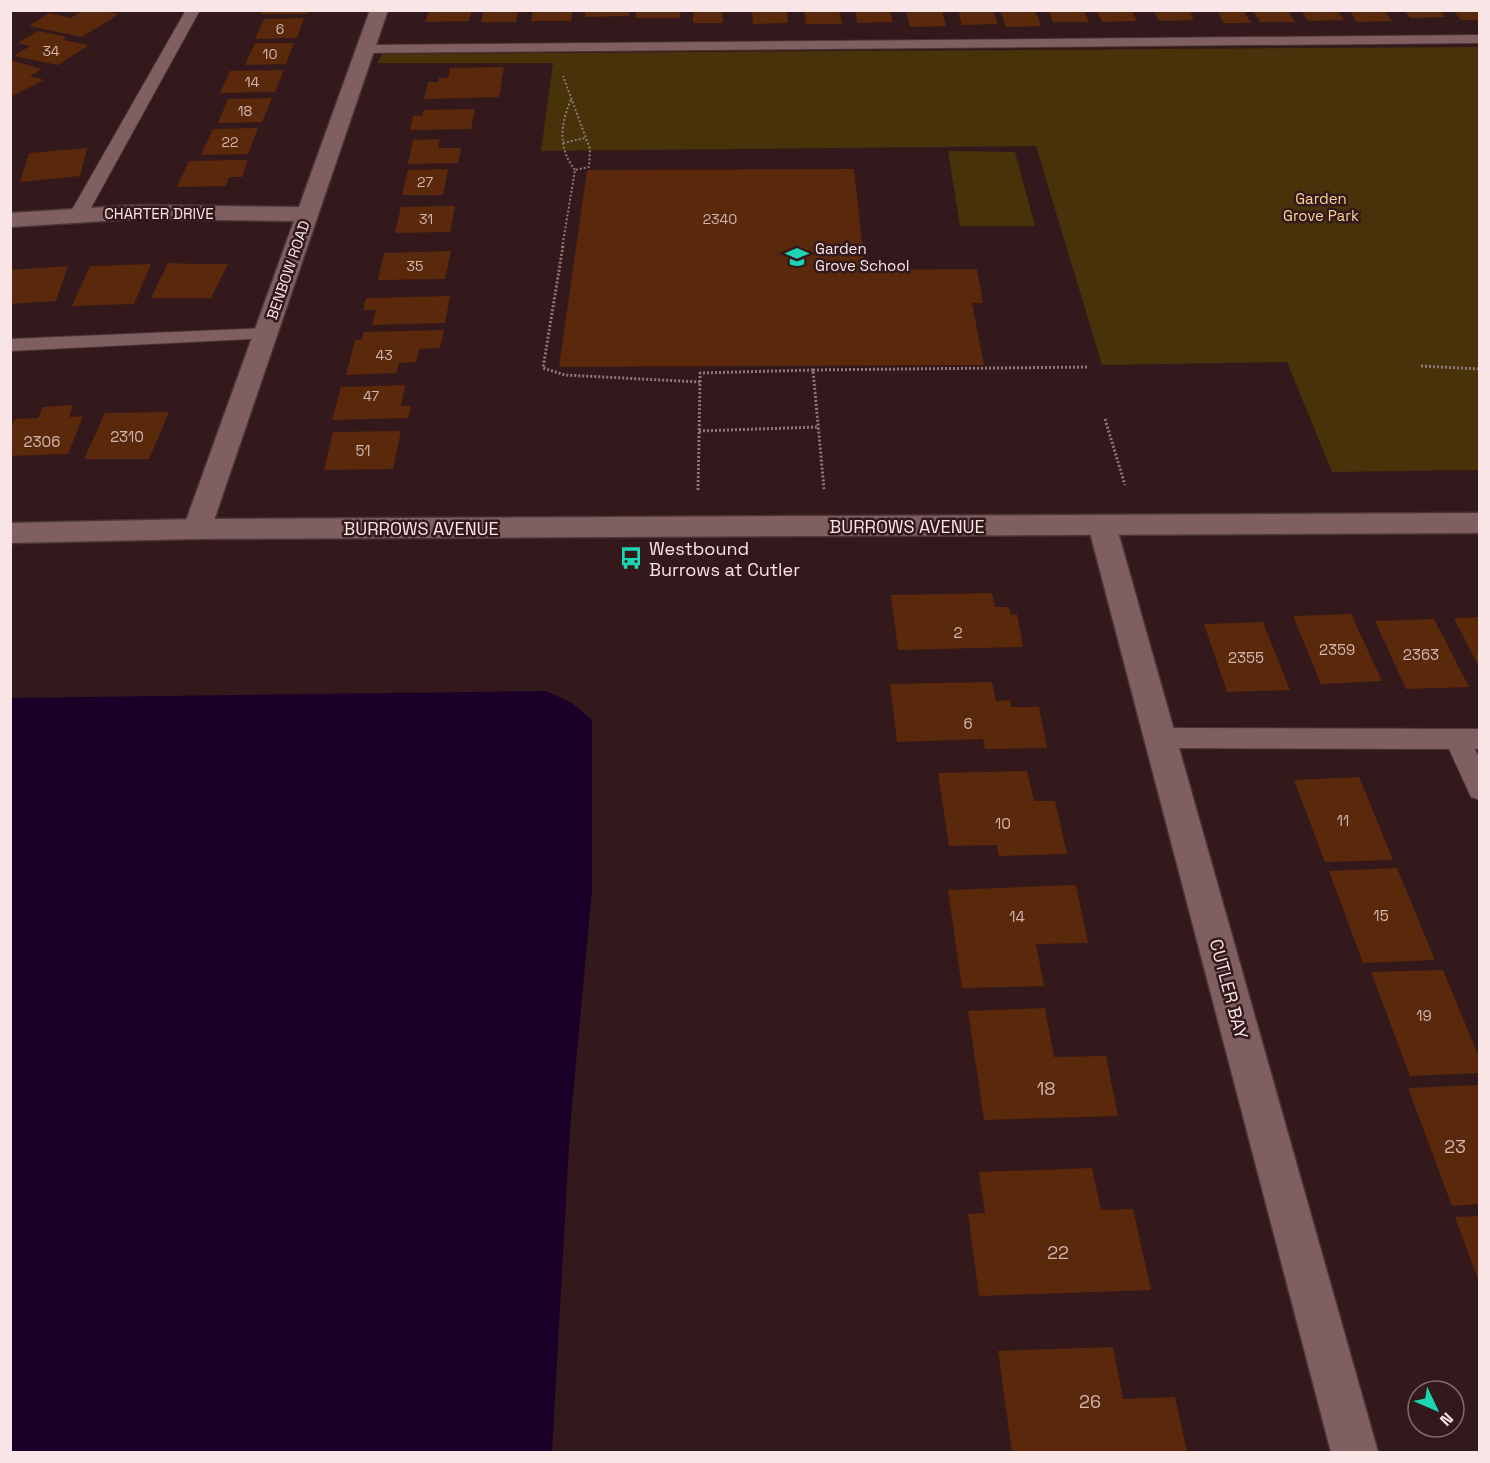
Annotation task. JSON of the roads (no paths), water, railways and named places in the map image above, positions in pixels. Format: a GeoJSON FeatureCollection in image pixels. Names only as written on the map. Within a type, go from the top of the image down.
{"type":"FeatureCollection","features":[{"type":"Feature","properties":{"kind":"street","name":"BENBOW ROAD"},"geometry":{"type":"LineString","coordinates":[[197,529],[379,10]]}},
{"type":"Feature","properties":{"kind":"street","name":"CHARTER DRIVE"},"geometry":{"type":"LineString","coordinates":[[10,220],[137,212],[307,214]]}},
{"type":"Feature","properties":{"kind":"street","name":"BURROWS AVENUE"},"geometry":{"type":"LineString","coordinates":[[10,533],[197,529],[1479,523]]}},
{"type":"Feature","properties":{"kind":"street","name":"CUTLER BAY"},"geometry":{"type":"LineString","coordinates":[[1102,525],[1355,1452]]}},
{"type":"Feature","properties":{"kind":"lane"},"geometry":{"type":"LineString","coordinates":[[78,215],[193,10]]}},
{"type":"Feature","properties":{"kind":"lane"},"geometry":{"type":"LineString","coordinates":[[365,49],[1479,39]]}},
{"type":"Feature","properties":{"kind":"lane"},"geometry":{"type":"LineString","coordinates":[[10,345],[265,334]]}},
{"type":"Feature","properties":{"kind":"lane"},"geometry":{"type":"LineString","coordinates":[[1161,738],[1468,739],[1479,789]]}},
{"type":"Feature","properties":{"kind":"place","name":"Garden Grove School"},"geometry":{"type":"Point","coordinates":[797,257]}},
{"type":"Feature","properties":{"kind":"place","name":"Westbound Burrows at Cutler"},"geometry":{"type":"Point","coordinates":[631,558]}},
{"type":"Feature","properties":{"kind":"park label","name":"Garden Grove Park"},"geometry":{"type":"Point","coordinates":[1321,206]}}]}
